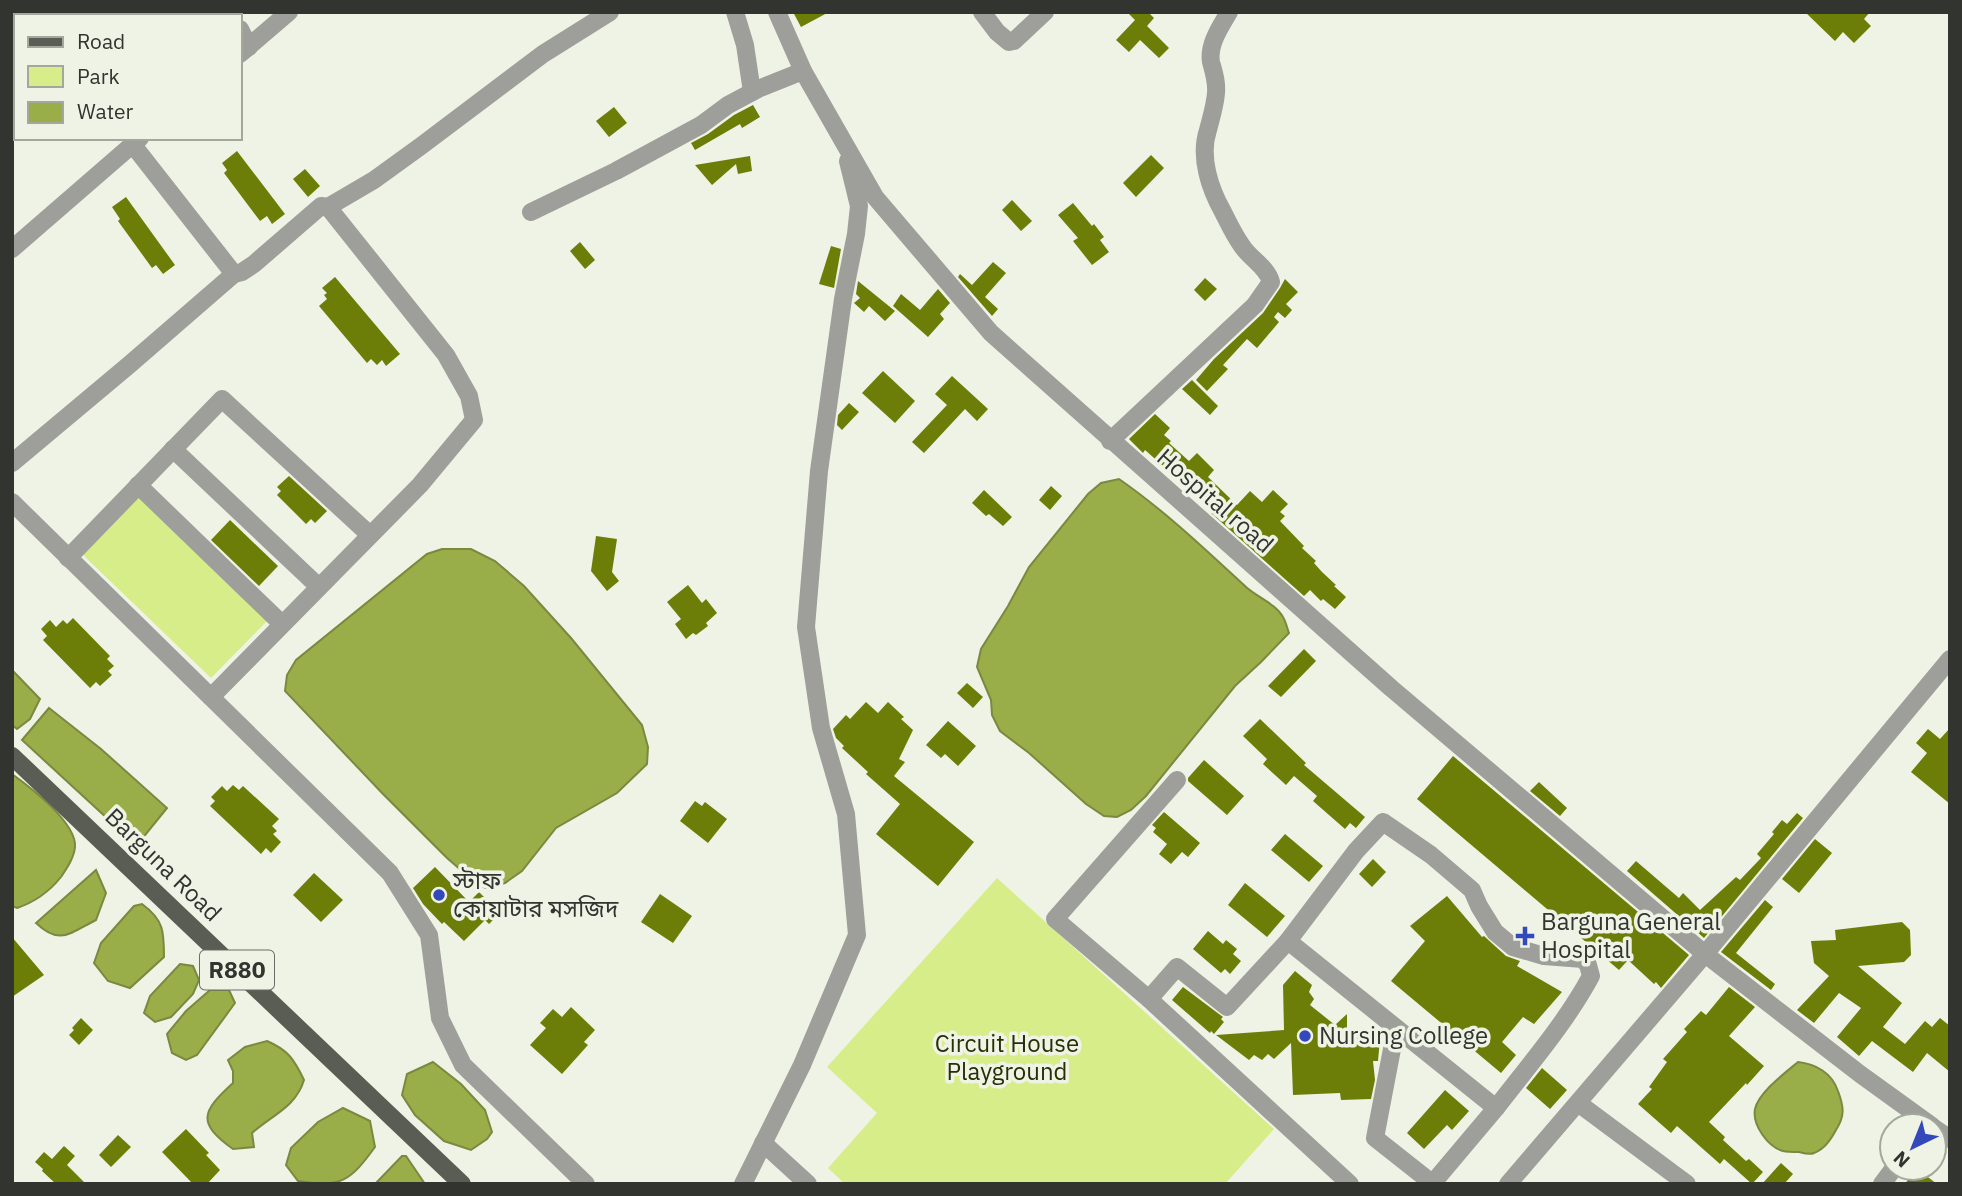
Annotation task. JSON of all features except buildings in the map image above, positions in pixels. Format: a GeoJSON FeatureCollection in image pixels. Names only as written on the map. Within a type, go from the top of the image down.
{"type":"FeatureCollection","features":[{"type":"Feature","properties":{"kind":"main road","name":"Barguna Road"},"geometry":{"type":"LineString","coordinates":[[12,756],[462,1184]]}},
{"type":"Feature","properties":{"kind":"street"},"geometry":{"type":"LineString","coordinates":[[244,50],[289,12]]}},
{"type":"Feature","properties":{"kind":"street"},"geometry":{"type":"LineString","coordinates":[[12,463],[234,274],[254,264],[321,206],[328,207],[374,180],[543,54],[610,12]]}},
{"type":"Feature","properties":{"kind":"street"},"geometry":{"type":"LineString","coordinates":[[735,12],[755,91]]}},
{"type":"Feature","properties":{"kind":"street","name":"Hospital road"},"geometry":{"type":"LineString","coordinates":[[777,12],[799,72],[875,197],[990,333],[1391,688],[1705,954],[1911,1112]]}},
{"type":"Feature","properties":{"kind":"street"},"geometry":{"type":"LineString","coordinates":[[982,12],[997,32],[1009,41],[1014,41],[1045,12]]}},
{"type":"Feature","properties":{"kind":"street"},"geometry":{"type":"LineString","coordinates":[[1110,441],[1255,305],[1271,282],[1270,276],[1243,248],[1217,202],[1206,171],[1207,132],[1217,92],[1211,51],[1229,12]]}},
{"type":"Feature","properties":{"kind":"street"},"geometry":{"type":"LineString","coordinates":[[531,212],[701,125],[728,105],[799,72]]}},
{"type":"Feature","properties":{"kind":"street"},"geometry":{"type":"LineString","coordinates":[[12,249],[137,141],[234,274]]}},
{"type":"Feature","properties":{"kind":"street"},"geometry":{"type":"LineString","coordinates":[[743,1184],[802,1065],[857,935],[846,814],[821,728],[806,627],[819,471],[859,206],[844,143]]}},
{"type":"Feature","properties":{"kind":"street"},"geometry":{"type":"LineString","coordinates":[[211,697],[420,485],[474,420],[469,396],[446,355],[328,207]]}},
{"type":"Feature","properties":{"kind":"street"},"geometry":{"type":"LineString","coordinates":[[68,558],[222,399],[370,535]]}},
{"type":"Feature","properties":{"kind":"street"},"geometry":{"type":"LineString","coordinates":[[173,449],[318,587]]}},
{"type":"Feature","properties":{"kind":"street"},"geometry":{"type":"LineString","coordinates":[[138,485],[282,624]]}},
{"type":"Feature","properties":{"kind":"street"},"geometry":{"type":"LineString","coordinates":[[12,502],[390,873],[429,935],[440,1018],[463,1065],[586,1184]]}},
{"type":"Feature","properties":{"kind":"street"},"geometry":{"type":"LineString","coordinates":[[1508,1184],[1705,954],[1950,659]]}},
{"type":"Feature","properties":{"kind":"street"},"geometry":{"type":"LineString","coordinates":[[1177,780],[1055,919],[1149,999],[1350,1184]]}},
{"type":"Feature","properties":{"kind":"street"},"geometry":{"type":"LineString","coordinates":[[1149,999],[1177,967],[1227,1007],[1288,941],[1356,852],[1383,822],[1432,855],[1472,890],[1495,932],[1513,947],[1544,956],[1583,959],[1591,976],[1570,1013],[1496,1108],[1432,1183],[1375,1138],[1396,1028]]}},
{"type":"Feature","properties":{"kind":"street"},"geometry":{"type":"LineString","coordinates":[[1288,941],[1496,1108]]}},
{"type":"Feature","properties":{"kind":"street"},"geometry":{"type":"LineString","coordinates":[[1578,1103],[1687,1184]]}},
{"type":"Feature","properties":{"kind":"street"},"geometry":{"type":"LineString","coordinates":[[763,1143],[808,1184]]}},
{"type":"Feature","properties":{"kind":"green space"},"geometry":{"type":"Polygon","coordinates":[[[140,493],[268,620],[211,678],[82,554],[140,493]]]}},
{"type":"Feature","properties":{"kind":"green space","name":"Circuit House Playground"},"geometry":{"type":"Polygon","coordinates":[[[997,878],[1274,1129],[1225,1184],[845,1184],[828,1168],[877,1113],[827,1067],[997,878]]]}},
{"type":"Feature","properties":{"kind":"water"},"geometry":{"type":"Polygon","coordinates":[[[1119,479],[1169,517],[1246,587],[1276,608],[1289,633],[1235,686],[1146,796],[1131,810],[1117,817],[1104,816],[1086,804],[1000,731],[992,715],[991,700],[977,667],[981,649],[1029,567],[1088,494],[1101,483],[1119,479]]]}},
{"type":"Feature","properties":{"kind":"water"},"geometry":{"type":"Polygon","coordinates":[[[442,549],[471,549],[495,561],[524,586],[571,638],[642,725],[648,747],[647,764],[617,793],[556,828],[522,871],[505,883],[486,888],[478,885],[447,858],[285,691],[287,675],[296,660],[427,554],[442,549]]]}},
{"type":"Feature","properties":{"kind":"water"},"geometry":{"type":"Polygon","coordinates":[[[12,670],[40,699],[30,719],[17,729],[12,725],[12,670]]]}},
{"type":"Feature","properties":{"kind":"water"},"geometry":{"type":"Polygon","coordinates":[[[49,708],[101,749],[167,808],[142,839],[133,842],[22,740],[49,708]]]}},
{"type":"Feature","properties":{"kind":"water"},"geometry":{"type":"Polygon","coordinates":[[[12,774],[61,817],[69,827],[75,847],[70,863],[47,892],[17,908],[12,906],[12,774]]]}},
{"type":"Feature","properties":{"kind":"water"},"geometry":{"type":"Polygon","coordinates":[[[96,870],[106,893],[96,920],[72,933],[59,936],[44,930],[36,923],[96,870]]]}},
{"type":"Feature","properties":{"kind":"water"},"geometry":{"type":"Polygon","coordinates":[[[142,904],[159,921],[164,940],[164,957],[130,988],[108,981],[94,963],[101,943],[134,906],[142,904]]]}},
{"type":"Feature","properties":{"kind":"water"},"geometry":{"type":"Polygon","coordinates":[[[180,964],[193,966],[199,980],[193,994],[171,1017],[155,1022],[144,1013],[150,996],[180,964]]]}},
{"type":"Feature","properties":{"kind":"water"},"geometry":{"type":"Polygon","coordinates":[[[210,990],[229,990],[235,1003],[197,1055],[186,1060],[172,1053],[167,1034],[186,1011],[210,990]]]}},
{"type":"Feature","properties":{"kind":"water"},"geometry":{"type":"Polygon","coordinates":[[[267,1041],[290,1056],[304,1080],[289,1104],[252,1133],[254,1147],[233,1149],[213,1132],[209,1124],[209,1110],[233,1083],[233,1071],[228,1060],[245,1047],[267,1041]]]}},
{"type":"Feature","properties":{"kind":"water"},"geometry":{"type":"Polygon","coordinates":[[[433,1062],[461,1084],[485,1110],[492,1132],[471,1150],[444,1141],[415,1115],[402,1095],[407,1074],[433,1062]]]}},
{"type":"Feature","properties":{"kind":"water"},"geometry":{"type":"Polygon","coordinates":[[[1798,1062],[1817,1067],[1832,1079],[1842,1107],[1841,1120],[1832,1137],[1812,1154],[1777,1149],[1762,1134],[1756,1122],[1757,1103],[1773,1083],[1798,1062]]]}},
{"type":"Feature","properties":{"kind":"water"},"geometry":{"type":"Polygon","coordinates":[[[343,1108],[370,1121],[375,1147],[359,1167],[344,1179],[325,1184],[298,1181],[286,1165],[291,1148],[318,1122],[343,1108]]]}},
{"type":"Feature","properties":{"kind":"water"},"geometry":{"type":"Polygon","coordinates":[[[402,1156],[406,1156],[425,1184],[375,1184],[402,1156]]]}},
{"type":"Feature","properties":{"kind":"place","name":"স্টাফ কোয়াটার মসজিদ"},"geometry":{"type":"Point","coordinates":[439,895]}},
{"type":"Feature","properties":{"kind":"place","name":"Barguna General Hospital"},"geometry":{"type":"Point","coordinates":[1525,936]}},
{"type":"Feature","properties":{"kind":"place","name":"Nursing College"},"geometry":{"type":"Point","coordinates":[1305,1036]}}]}
